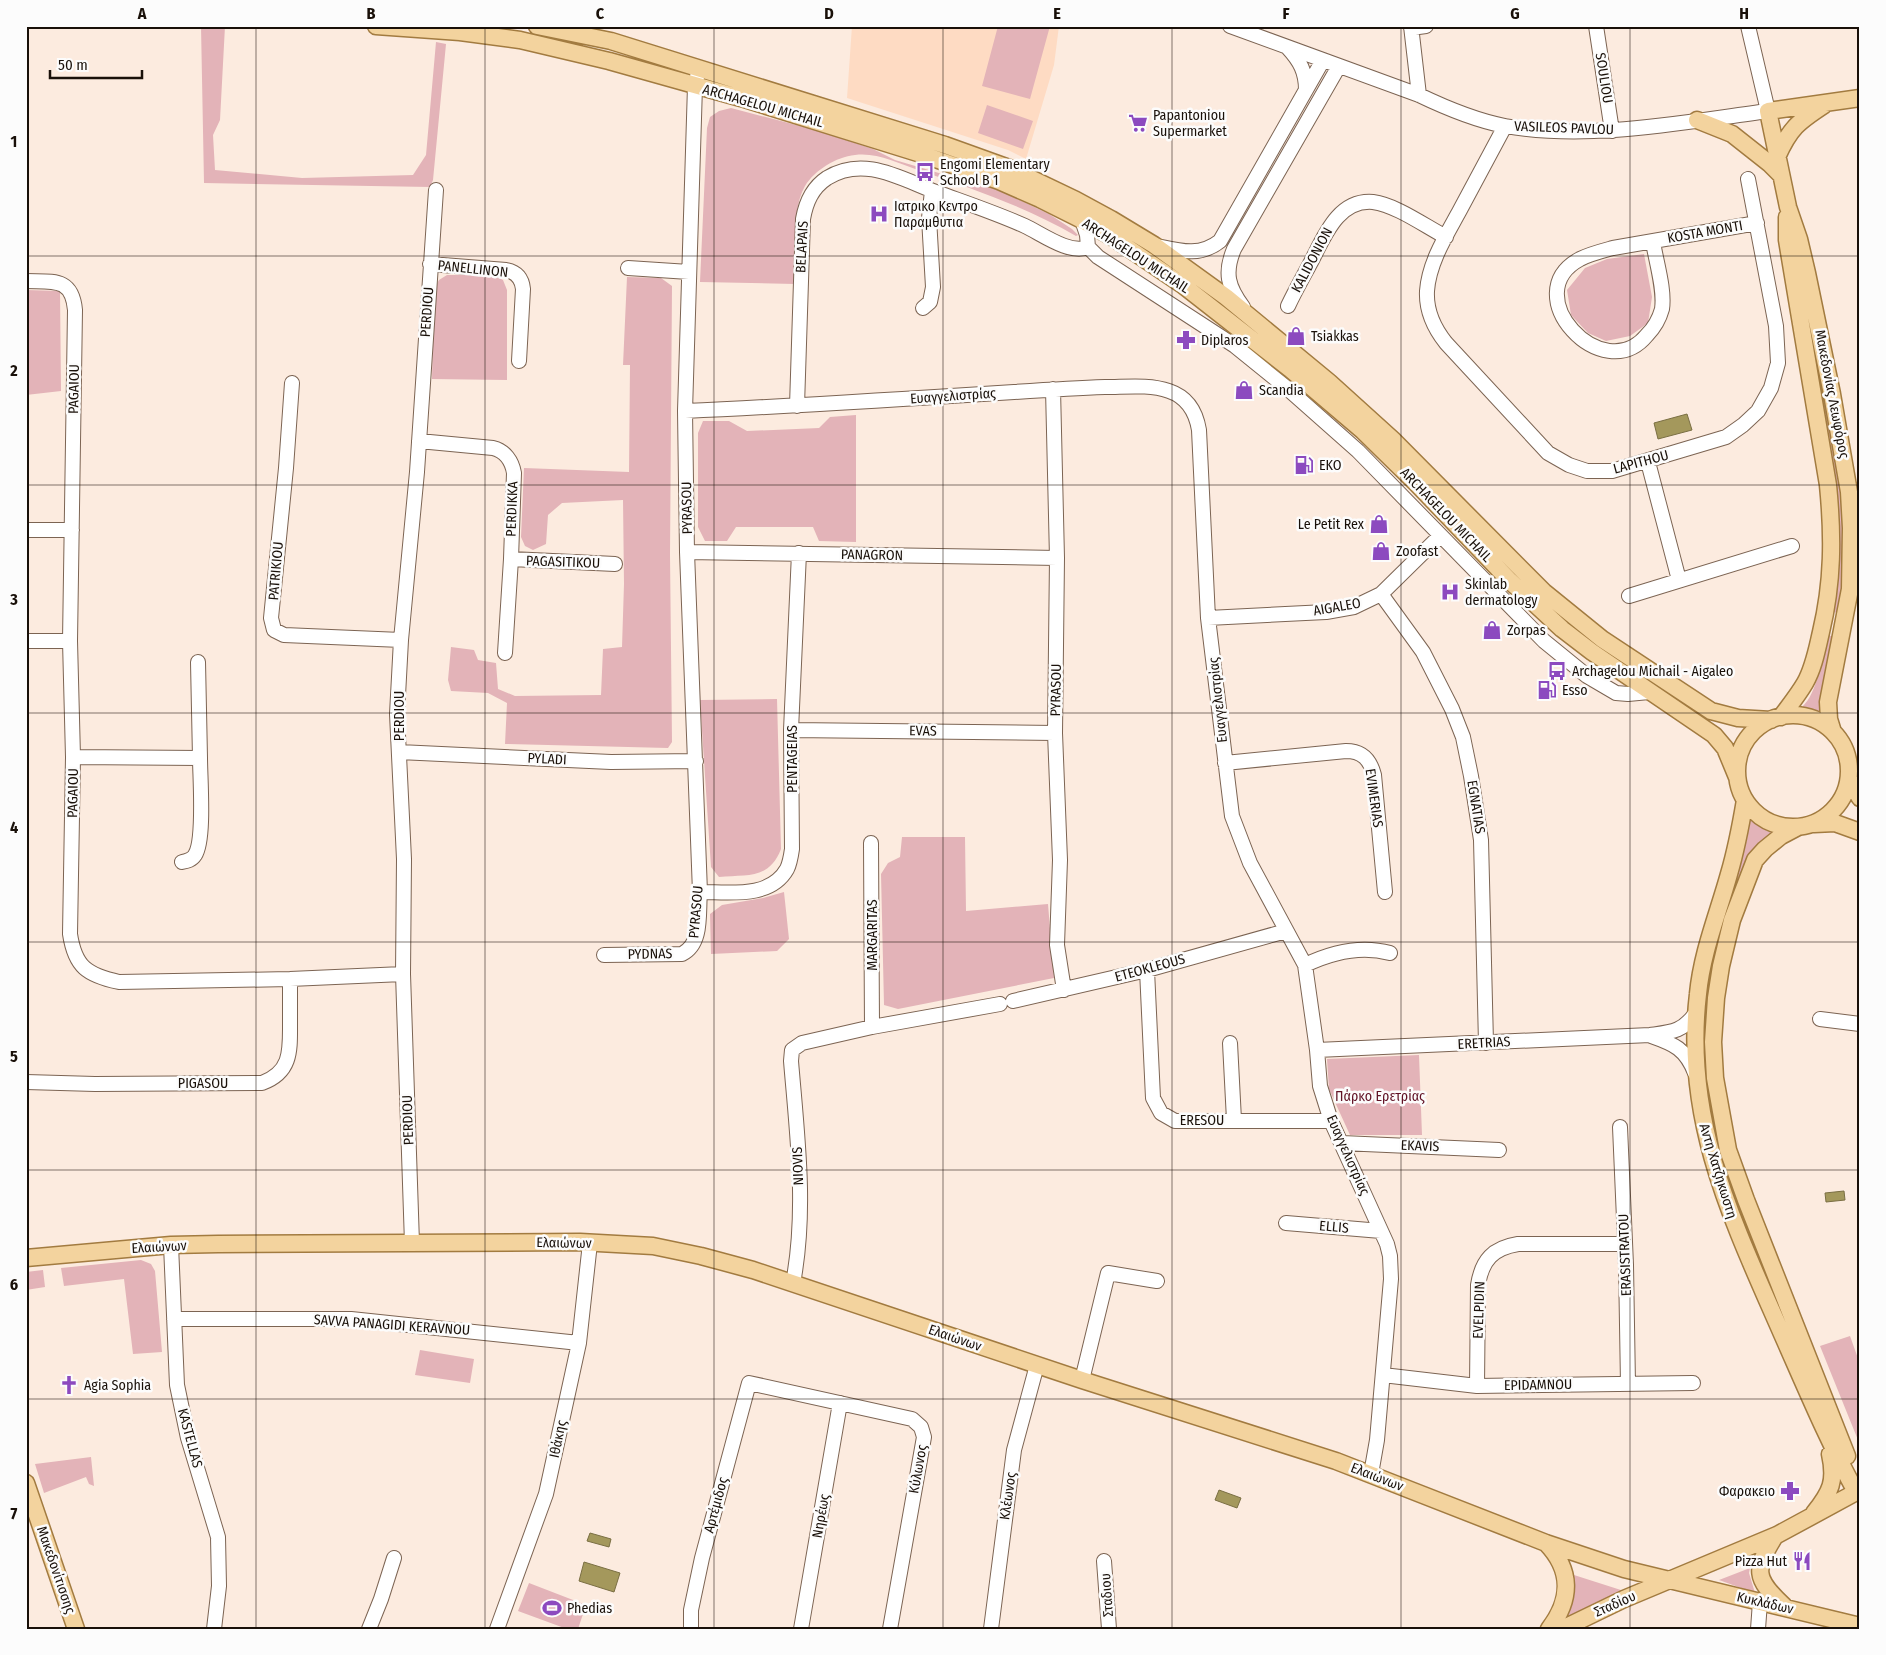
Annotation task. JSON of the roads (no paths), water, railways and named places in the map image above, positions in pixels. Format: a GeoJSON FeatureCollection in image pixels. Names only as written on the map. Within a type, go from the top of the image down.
{"type":"FeatureCollection","features":[{"type":"Feature","properties":{"kind":"main road","name":"ARCHAGELOU MICHAIL"},"geometry":{"type":"LineString","coordinates":[[376,26],[460,32],[520,40],[608,61],[805,118],[930,157],[999,181],[1082,220],[1112,237],[1184,286],[1290,369],[1364,431],[1538,608],[1592,652],[1714,735],[1725,748],[1738,777]]}},
{"type":"Feature","properties":{"kind":"main road","name":"ARCHAGELOU MICHAIL"},"geometry":{"type":"LineString","coordinates":[[537,26],[610,41],[945,145],[1009,168],[1076,200],[1154,245],[1251,317],[1370,418],[1525,574],[1567,612],[1623,654],[1711,711],[1738,718],[1776,718]]}},
{"type":"Feature","properties":{"kind":"main road"},"geometry":{"type":"LineString","coordinates":[[1768,111],[1860,98]]}},
{"type":"Feature","properties":{"kind":"main road"},"geometry":{"type":"LineString","coordinates":[[1777,157],[1798,122],[1828,102]]}},
{"type":"Feature","properties":{"kind":"main road","name":"Μακεδονίας Λεωφόρος"},"geometry":{"type":"LineString","coordinates":[[1768,111],[1788,207],[1799,238],[1807,273],[1832,394],[1849,492],[1851,528],[1850,589],[1828,702],[1829,719],[1833,732]]}},
{"type":"Feature","properties":{"kind":"main road"},"geometry":{"type":"LineString","coordinates":[[1697,120],[1732,134],[1781,175]]}},
{"type":"Feature","properties":{"kind":"main road","name":"Μακεδονίας Λεωφόρος"},"geometry":{"type":"LineString","coordinates":[[1776,718],[1806,682],[1817,651],[1826,613],[1831,552],[1828,485],[1787,240],[1788,207]]}},
{"type":"Feature","properties":{"kind":"main road"},"geometry":{"type":"LineString","coordinates":[[1806,826],[1833,811],[1843,796],[1848,779],[1848,762],[1843,746],[1833,732],[1819,722],[1799,716],[1776,718],[1759,727],[1745,743],[1738,763],[1738,777],[1745,800],[1755,812],[1768,821],[1782,826],[1806,826],[1835,824],[1860,832]]}},
{"type":"Feature","properties":{"kind":"main road"},"geometry":{"type":"LineString","coordinates":[[1848,779],[1860,798]]}},
{"type":"Feature","properties":{"kind":"main road","name":"Αντη Χατζηκωστη"},"geometry":{"type":"LineString","coordinates":[[1745,800],[1729,874],[1716,913],[1703,963],[1696,1013],[1696,1076],[1709,1151],[1730,1215],[1858,1489]]}},
{"type":"Feature","properties":{"kind":"main road","name":"Αντη Χατζηκωστη"},"geometry":{"type":"LineString","coordinates":[[1806,826],[1781,836],[1765,848],[1755,860],[1732,920],[1721,966],[1716,998],[1715,1078],[1728,1150],[1830,1430]]}},
{"type":"Feature","properties":{"kind":"main road","name":"Ελαιώνων"},"geometry":{"type":"LineString","coordinates":[[26,1258],[171,1245],[590,1243],[645,1245],[682,1251],[793,1282],[1082,1380],[1371,1474],[1546,1542],[1624,1569],[1669,1581]]}},
{"type":"Feature","properties":{"kind":"main road"},"geometry":{"type":"LineString","coordinates":[[1830,1430],[1860,1455]]}},
{"type":"Feature","properties":{"kind":"main road"},"geometry":{"type":"LineString","coordinates":[[1809,1519],[1821,1504],[1832,1485],[1830,1430]]}},
{"type":"Feature","properties":{"kind":"main road","name":"Μακεδονίτισσης"},"geometry":{"type":"LineString","coordinates":[[26,1482],[76,1629]]}},
{"type":"Feature","properties":{"kind":"main road","name":"Σταδίου"},"geometry":{"type":"LineString","coordinates":[[1562,1629],[1624,1599],[1775,1536],[1809,1519],[1858,1489]]}},
{"type":"Feature","properties":{"kind":"main road"},"geometry":{"type":"LineString","coordinates":[[1775,1536],[1760,1563],[1761,1576],[1770,1593],[1784,1607]]}},
{"type":"Feature","properties":{"kind":"main road"},"geometry":{"type":"LineString","coordinates":[[1546,1542],[1560,1560],[1567,1585],[1566,1595],[1560,1612],[1549,1629]]}},
{"type":"Feature","properties":{"kind":"main road","name":"Κυκλάδων"},"geometry":{"type":"LineString","coordinates":[[1669,1581],[1784,1607],[1854,1627]]}},
{"type":"Feature","properties":{"kind":"street","name":"VASILEOS PAVLOU"},"geometry":{"type":"LineString","coordinates":[[1230,26],[1248,29],[1286,46],[1442,106],[1505,126],[1550,130],[1612,131],[1768,111]]}},
{"type":"Feature","properties":{"kind":"street"},"geometry":{"type":"LineString","coordinates":[[1419,96],[1411,27],[1426,26]]}},
{"type":"Feature","properties":{"kind":"street","name":"SOULIOU"},"geometry":{"type":"LineString","coordinates":[[1596,26],[1612,131]]}},
{"type":"Feature","properties":{"kind":"street","name":"Μακεδονίας Λεωφόρος"},"geometry":{"type":"LineString","coordinates":[[1748,26],[1768,111]]}},
{"type":"Feature","properties":{"kind":"street"},"geometry":{"type":"LineString","coordinates":[[1286,46],[1297,57],[1302,66],[1306,90]]}},
{"type":"Feature","properties":{"kind":"street"},"geometry":{"type":"LineString","coordinates":[[1154,245],[1188,253],[1207,249],[1220,240],[1323,60]]}},
{"type":"Feature","properties":{"kind":"street"},"geometry":{"type":"LineString","coordinates":[[1251,317],[1233,293],[1228,277],[1230,258],[1339,66]]}},
{"type":"Feature","properties":{"kind":"street","name":"PYRASOU"},"geometry":{"type":"LineString","coordinates":[[693,947],[697,935],[700,892],[687,552],[686,411],[695,86],[699,68]]}},
{"type":"Feature","properties":{"kind":"street","name":"LAPITHOU"},"geometry":{"type":"LineString","coordinates":[[1505,126],[1446,237],[1430,272],[1427,302],[1433,324],[1446,343],[1548,453],[1587,471],[1612,471],[1648,462],[1726,437],[1758,411],[1771,388],[1778,364],[1776,326],[1758,222],[1748,179]]}},
{"type":"Feature","properties":{"kind":"street","name":"BELAPAIS"},"geometry":{"type":"LineString","coordinates":[[797,406],[803,219],[810,195],[820,183],[832,175],[861,167],[874,169],[901,177],[932,191],[1024,225],[1068,248],[1082,250],[1088,247]]}},
{"type":"Feature","properties":{"kind":"street","name":"PERDIOU"},"geometry":{"type":"LineString","coordinates":[[412,1243],[403,974],[404,859],[397,714],[401,640],[419,441],[436,190]]}},
{"type":"Feature","properties":{"kind":"street"},"geometry":{"type":"LineString","coordinates":[[924,308],[930,302],[933,287],[929,218],[932,191]]}},
{"type":"Feature","properties":{"kind":"street","name":"KALIDONION"},"geometry":{"type":"LineString","coordinates":[[1288,306],[1329,226],[1340,214],[1357,204],[1374,202],[1391,207],[1446,237]]}},
{"type":"Feature","properties":{"kind":"street"},"geometry":{"type":"LineString","coordinates":[[1082,220],[1087,235],[1088,247],[1108,264],[1234,346],[1288,389],[1358,451],[1544,641],[1587,676],[1616,693],[1649,692]]}},
{"type":"Feature","properties":{"kind":"street","name":"KOSTA MONTI"},"geometry":{"type":"LineString","coordinates":[[1653,242],[1663,298],[1660,316],[1654,328],[1639,344],[1624,351],[1616,352],[1603,350],[1576,335],[1565,324],[1558,305],[1558,285],[1566,271],[1579,260],[1596,253],[1653,242],[1758,222]]}},
{"type":"Feature","properties":{"kind":"street","name":"PANELLINON"},"geometry":{"type":"LineString","coordinates":[[430,264],[506,270],[520,278],[523,289],[519,361]]}},
{"type":"Feature","properties":{"kind":"street"},"geometry":{"type":"LineString","coordinates":[[628,268],[690,272]]}},
{"type":"Feature","properties":{"kind":"street","name":"PAGAIOU"},"geometry":{"type":"LineString","coordinates":[[26,281],[59,282],[66,286],[72,293],[75,310],[70,641],[73,757],[70,934],[71,945],[78,963],[85,970],[104,979],[119,982],[290,979],[403,974]]}},
{"type":"Feature","properties":{"kind":"street","name":"PATRIKIOU"},"geometry":{"type":"LineString","coordinates":[[292,384],[286,468],[271,618],[274,630],[284,635],[401,640]]}},
{"type":"Feature","properties":{"kind":"street","name":"Ευαγγελιστρίας"},"geometry":{"type":"LineString","coordinates":[[686,411],[797,406],[1053,389],[1140,386],[1157,388],[1181,397],[1191,406],[1197,417],[1200,430],[1208,618],[1232,816],[1243,848],[1305,965],[1320,1086],[1331,1121],[1387,1244],[1391,1269],[1378,1440],[1371,1474]]}},
{"type":"Feature","properties":{"kind":"street","name":"PYRASOU"},"geometry":{"type":"LineString","coordinates":[[1053,389],[1057,558],[1055,733],[1060,860],[1057,945],[1064,990]]}},
{"type":"Feature","properties":{"kind":"street","name":"PERDIKKA"},"geometry":{"type":"LineString","coordinates":[[419,441],[493,448],[508,457],[512,464],[514,473],[511,560],[504,653]]}},
{"type":"Feature","properties":{"kind":"street"},"geometry":{"type":"LineString","coordinates":[[1648,462],[1679,580]]}},
{"type":"Feature","properties":{"kind":"street"},"geometry":{"type":"LineString","coordinates":[[26,530],[72,530]]}},
{"type":"Feature","properties":{"kind":"street","name":"AIGALEO"},"geometry":{"type":"LineString","coordinates":[[1208,618],[1326,612],[1354,607],[1381,594],[1440,536]]}},
{"type":"Feature","properties":{"kind":"street"},"geometry":{"type":"LineString","coordinates":[[1629,596],[1792,546]]}},
{"type":"Feature","properties":{"kind":"street","name":"PANAGRON"},"geometry":{"type":"LineString","coordinates":[[687,552],[1057,558]]}},
{"type":"Feature","properties":{"kind":"street","name":"PENTAGEIAS"},"geometry":{"type":"LineString","coordinates":[[700,892],[753,892],[767,888],[779,879],[788,868],[792,850],[791,730],[799,553]]}},
{"type":"Feature","properties":{"kind":"street","name":"PAGASITIKOU"},"geometry":{"type":"LineString","coordinates":[[511,560],[615,564]]}},
{"type":"Feature","properties":{"kind":"street","name":"EGNATIAS"},"geometry":{"type":"LineString","coordinates":[[1381,594],[1423,652],[1452,709],[1463,737],[1481,840],[1486,1042]]}},
{"type":"Feature","properties":{"kind":"street"},"geometry":{"type":"LineString","coordinates":[[26,641],[70,641]]}},
{"type":"Feature","properties":{"kind":"street"},"geometry":{"type":"LineString","coordinates":[[182,862],[190,860],[196,854],[201,834],[198,662]]}},
{"type":"Feature","properties":{"kind":"street","name":"EVAS"},"geometry":{"type":"LineString","coordinates":[[791,730],[1055,733]]}},
{"type":"Feature","properties":{"kind":"street","name":"EVIMERIAS"},"geometry":{"type":"LineString","coordinates":[[1225,763],[1346,751],[1354,751],[1361,754],[1368,760],[1374,775],[1385,892]]}},
{"type":"Feature","properties":{"kind":"street","name":"PYLADI"},"geometry":{"type":"LineString","coordinates":[[399,752],[611,762],[696,761]]}},
{"type":"Feature","properties":{"kind":"street"},"geometry":{"type":"LineString","coordinates":[[73,757],[200,758]]}},
{"type":"Feature","properties":{"kind":"street","name":"MARGARITAS"},"geometry":{"type":"LineString","coordinates":[[871,843],[872,1027]]}},
{"type":"Feature","properties":{"kind":"street","name":"ETEOKLEOUS"},"geometry":{"type":"LineString","coordinates":[[792,1050],[802,1043],[872,1027],[1006,1003],[1064,990],[1147,970],[1286,931]]}},
{"type":"Feature","properties":{"kind":"street","name":"PYDNAS"},"geometry":{"type":"LineString","coordinates":[[604,956],[682,954],[693,947]]}},
{"type":"Feature","properties":{"kind":"street"},"geometry":{"type":"LineString","coordinates":[[1305,965],[1337,953],[1364,948],[1390,953]]}},
{"type":"Feature","properties":{"kind":"street","name":"ERESOU"},"geometry":{"type":"LineString","coordinates":[[1147,970],[1154,1098],[1156,1106],[1168,1118],[1176,1121],[1331,1121]]}},
{"type":"Feature","properties":{"kind":"street","name":"PIGASOU"},"geometry":{"type":"LineString","coordinates":[[26,1082],[95,1084],[262,1083],[273,1079],[283,1069],[290,1051],[290,979]]}},
{"type":"Feature","properties":{"kind":"street","name":"ERETRIAS"},"geometry":{"type":"LineString","coordinates":[[1317,1050],[1650,1035],[1681,1029],[1689,1023],[1696,1013]]}},
{"type":"Feature","properties":{"kind":"street"},"geometry":{"type":"LineString","coordinates":[[1820,1019],[1860,1024]]}},
{"type":"Feature","properties":{"kind":"street","name":"ERETRIAS"},"geometry":{"type":"LineString","coordinates":[[1650,1035],[1675,1045],[1682,1051],[1688,1058],[1696,1076]]}},
{"type":"Feature","properties":{"kind":"street"},"geometry":{"type":"LineString","coordinates":[[1230,1044],[1234,1120]]}},
{"type":"Feature","properties":{"kind":"street","name":"NIOVIS"},"geometry":{"type":"LineString","coordinates":[[792,1050],[791,1061],[799,1164],[799,1239],[793,1282]]}},
{"type":"Feature","properties":{"kind":"street","name":"ERASISTRATOU"},"geometry":{"type":"LineString","coordinates":[[1620,1127],[1628,1384]]}},
{"type":"Feature","properties":{"kind":"street","name":"EKAVIS"},"geometry":{"type":"LineString","coordinates":[[1342,1143],[1499,1150]]}},
{"type":"Feature","properties":{"kind":"street","name":"ELLIS"},"geometry":{"type":"LineString","coordinates":[[1286,1223],[1381,1232]]}},
{"type":"Feature","properties":{"kind":"street","name":"Ιθάκης"},"geometry":{"type":"LineString","coordinates":[[497,1629],[546,1494],[579,1343],[590,1243]]}},
{"type":"Feature","properties":{"kind":"street","name":"EVELPIDIN"},"geometry":{"type":"LineString","coordinates":[[1477,1386],[1480,1273],[1486,1261],[1494,1252],[1506,1246],[1518,1244],[1625,1244]]}},
{"type":"Feature","properties":{"kind":"street","name":"KASTELLAS"},"geometry":{"type":"LineString","coordinates":[[171,1245],[177,1384],[188,1438],[218,1537],[219,1586],[214,1629]]}},
{"type":"Feature","properties":{"kind":"street"},"geometry":{"type":"LineString","coordinates":[[1082,1380],[1108,1273],[1157,1281]]}},
{"type":"Feature","properties":{"kind":"street","name":"SAVVA PANAGIDI KERAVNOU"},"geometry":{"type":"LineString","coordinates":[[174,1319],[351,1319],[579,1343]]}},
{"type":"Feature","properties":{"kind":"street","name":"Κλέωνος"},"geometry":{"type":"LineString","coordinates":[[991,1629],[1014,1450],[1037,1365]]}},
{"type":"Feature","properties":{"kind":"street","name":"EPIDAMNOU"},"geometry":{"type":"LineString","coordinates":[[1383,1375],[1477,1386],[1693,1383]]}},
{"type":"Feature","properties":{"kind":"street","name":"Κύλωνος"},"geometry":{"type":"LineString","coordinates":[[749,1383],[912,1419],[923,1432],[890,1629]]}},
{"type":"Feature","properties":{"kind":"street","name":"Αρτέμιδος"},"geometry":{"type":"LineString","coordinates":[[691,1629],[690,1610],[702,1558],[749,1383]]}},
{"type":"Feature","properties":{"kind":"street","name":"Νηρέως"},"geometry":{"type":"LineString","coordinates":[[801,1629],[840,1403]]}},
{"type":"Feature","properties":{"kind":"street"},"geometry":{"type":"LineString","coordinates":[[369,1629],[382,1599],[394,1558]]}},
{"type":"Feature","properties":{"kind":"street","name":"Σταδιου"},"geometry":{"type":"LineString","coordinates":[[1104,1562],[1109,1629]]}},
{"type":"Feature","properties":{"kind":"street"},"geometry":{"type":"LineString","coordinates":[[1758,1629],[1760,1602]]}},
{"type":"Feature","properties":{"kind":"place","name":"Papantoniou Supermarket"},"geometry":{"type":"Point","coordinates":[1138,123]}},
{"type":"Feature","properties":{"kind":"place","name":"Engomi Elementary School B 1"},"geometry":{"type":"Point","coordinates":[925,172]}},
{"type":"Feature","properties":{"kind":"place","name":"Ιατρικο Κεντρο Παραμθυτια"},"geometry":{"type":"Point","coordinates":[879,214]}},
{"type":"Feature","properties":{"kind":"place","name":"Tsiakkas"},"geometry":{"type":"Point","coordinates":[1296,336]}},
{"type":"Feature","properties":{"kind":"place","name":"Diplaros"},"geometry":{"type":"Point","coordinates":[1186,340]}},
{"type":"Feature","properties":{"kind":"place","name":"Scandia"},"geometry":{"type":"Point","coordinates":[1244,390]}},
{"type":"Feature","properties":{"kind":"place","name":"EKO"},"geometry":{"type":"Point","coordinates":[1304,465]}},
{"type":"Feature","properties":{"kind":"place","name":"Le Petit Rex"},"geometry":{"type":"Point","coordinates":[1379,524]}},
{"type":"Feature","properties":{"kind":"place","name":"Zoofast"},"geometry":{"type":"Point","coordinates":[1381,551]}},
{"type":"Feature","properties":{"kind":"place","name":"Skinlab dermatology"},"geometry":{"type":"Point","coordinates":[1450,592]}},
{"type":"Feature","properties":{"kind":"place","name":"Zorpas"},"geometry":{"type":"Point","coordinates":[1492,630]}},
{"type":"Feature","properties":{"kind":"place","name":"Archagelou Michail - Aigaleo"},"geometry":{"type":"Point","coordinates":[1557,671]}},
{"type":"Feature","properties":{"kind":"place","name":"Esso"},"geometry":{"type":"Point","coordinates":[1547,690]}},
{"type":"Feature","properties":{"kind":"place","name":"Agia Sophia"},"geometry":{"type":"Point","coordinates":[69,1385]}},
{"type":"Feature","properties":{"kind":"place","name":"Φαρακειο"},"geometry":{"type":"Point","coordinates":[1790,1491]}},
{"type":"Feature","properties":{"kind":"place","name":"Pizza Hut"},"geometry":{"type":"Point","coordinates":[1802,1561]}},
{"type":"Feature","properties":{"kind":"place","name":"Phedias"},"geometry":{"type":"Point","coordinates":[552,1608]}},
{"type":"Feature","properties":{"kind":"park label","name":"Πάρκο Ερετρίας"},"geometry":{"type":"Point","coordinates":[1380,1096]}}]}
